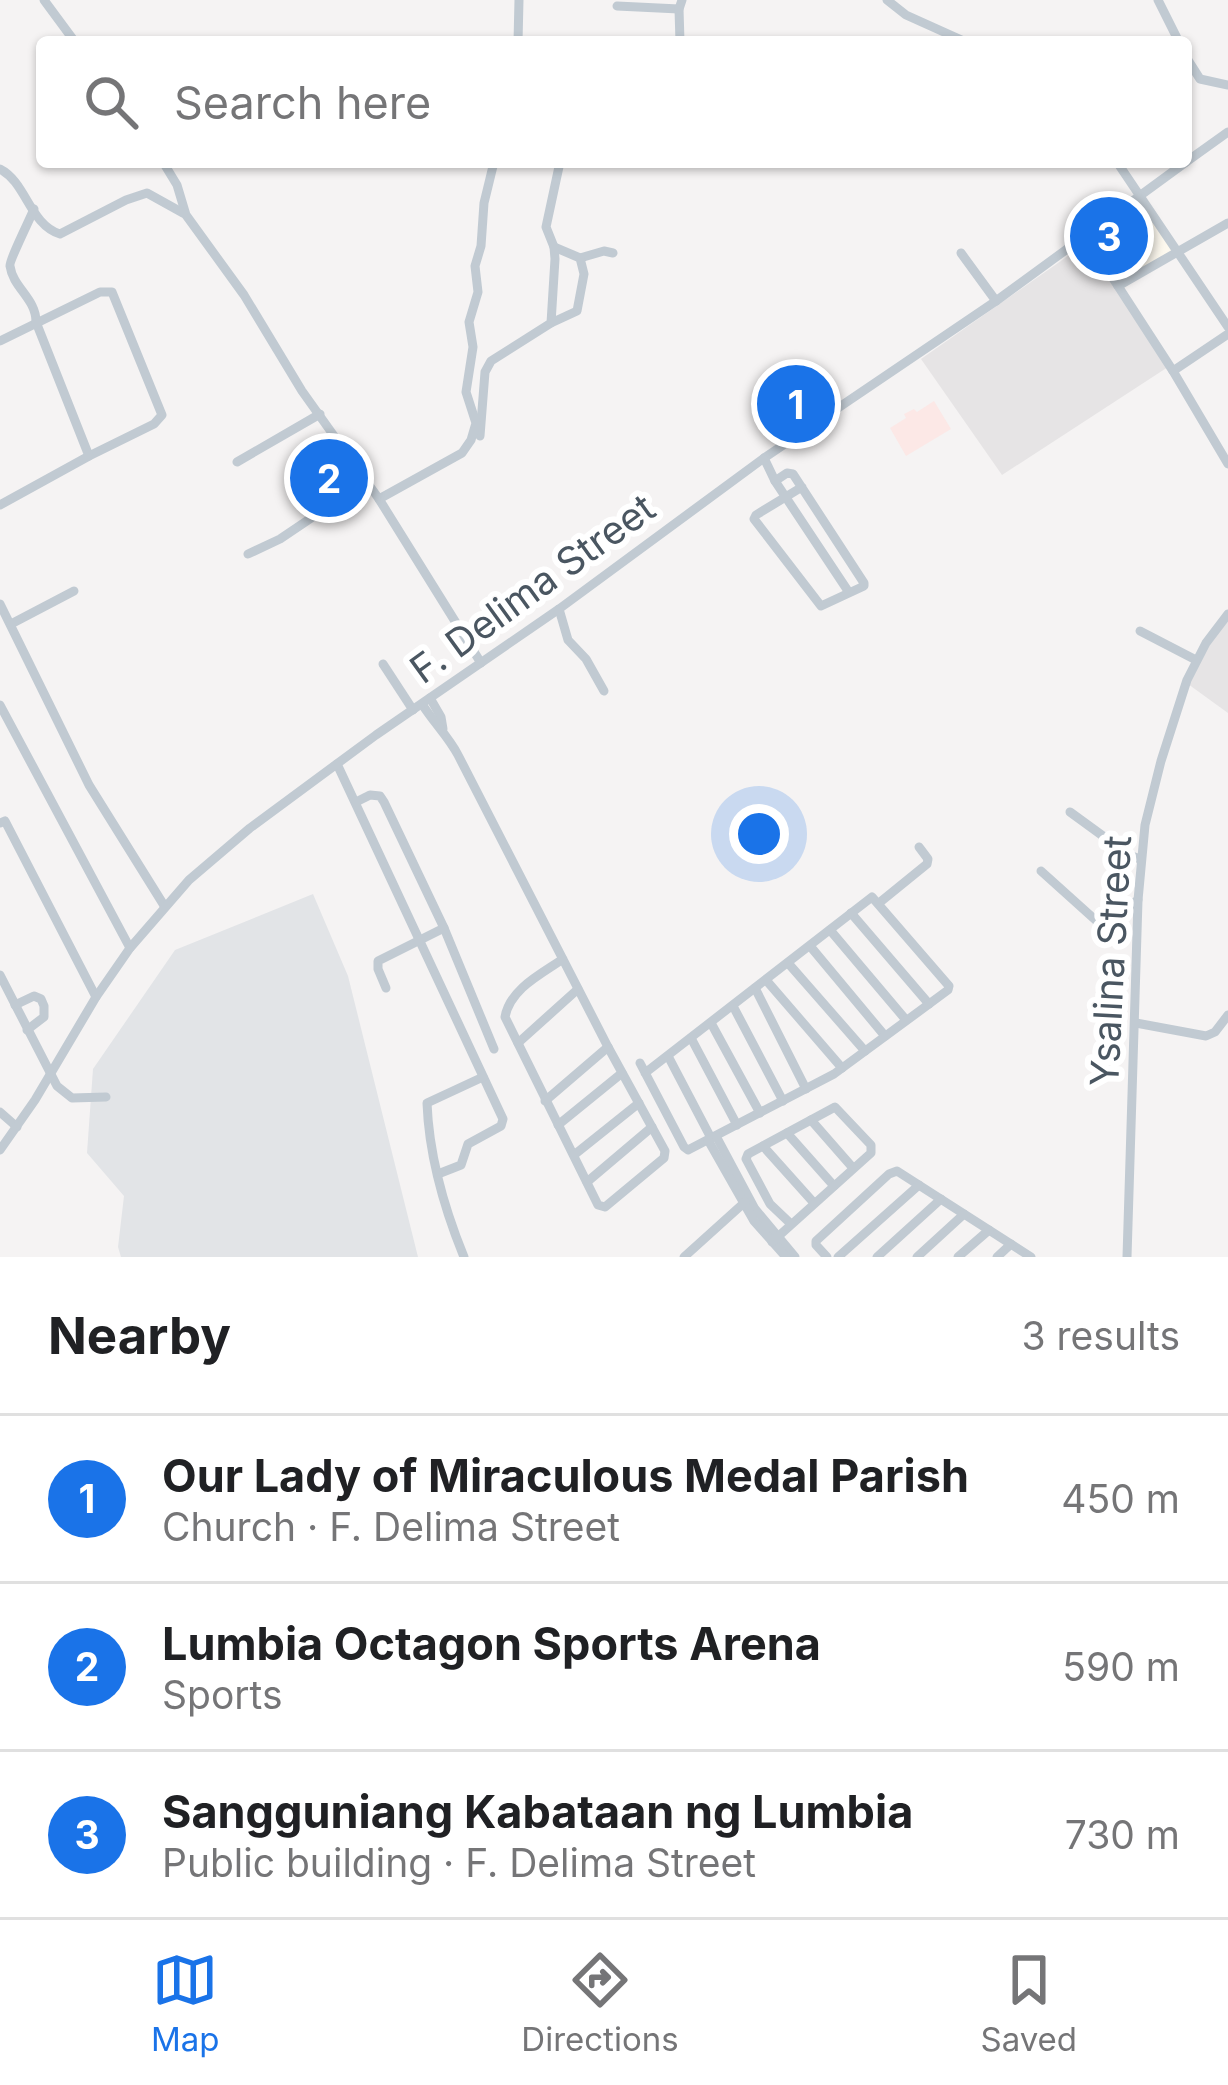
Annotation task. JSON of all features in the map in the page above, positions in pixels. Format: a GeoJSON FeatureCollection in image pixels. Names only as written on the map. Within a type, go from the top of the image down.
{"type":"FeatureCollection","features":[{"type":"Feature","properties":{"kind":"street"},"geometry":{"type":"LineString","coordinates":[[44,0],[71,36]]}},
{"type":"Feature","properties":{"kind":"street"},"geometry":{"type":"LineString","coordinates":[[518,36],[519,0]]}},
{"type":"Feature","properties":{"kind":"street"},"geometry":{"type":"LineString","coordinates":[[887,0],[953,36]]}},
{"type":"Feature","properties":{"kind":"street"},"geometry":{"type":"LineString","coordinates":[[1158,0],[1176,36]]}},
{"type":"Feature","properties":{"kind":"street"},"geometry":{"type":"LineString","coordinates":[[617,6],[681,4],[680,36]]}},
{"type":"Feature","properties":{"kind":"street"},"geometry":{"type":"LineString","coordinates":[[1192,67],[1200,80],[1228,85]]}},
{"type":"Feature","properties":{"kind":"street","name":"F. Delima Street"},"geometry":{"type":"LineString","coordinates":[[1192,158],[1228,132]]}},
{"type":"Feature","properties":{"kind":"street"},"geometry":{"type":"LineString","coordinates":[[167,168],[186,215],[379,499],[481,663]]}},
{"type":"Feature","properties":{"kind":"street"},"geometry":{"type":"LineString","coordinates":[[379,499],[462,453],[471,440],[476,423],[466,392],[473,347],[469,322],[476,303],[475,266],[492,168]]}},
{"type":"Feature","properties":{"kind":"street"},"geometry":{"type":"LineString","coordinates":[[551,323],[554,247],[546,227],[559,168]]}},
{"type":"Feature","properties":{"kind":"street"},"geometry":{"type":"LineString","coordinates":[[1121,168],[1228,331],[1173,370]]}},
{"type":"Feature","properties":{"kind":"street","name":"F. Delima Street"},"geometry":{"type":"LineString","coordinates":[[0,1150],[130,948],[208,863],[292,795],[559,609],[764,458],[996,301],[1177,168]]}},
{"type":"Feature","properties":{"kind":"street"},"geometry":{"type":"LineString","coordinates":[[0,169],[10,174],[46,228],[60,233],[147,193],[186,215]]}},
{"type":"Feature","properties":{"kind":"street"},"geometry":{"type":"LineString","coordinates":[[34,209],[10,262],[11,271],[34,307],[88,456]]}},
{"type":"Feature","properties":{"kind":"street"},"geometry":{"type":"LineString","coordinates":[[1118,286],[1228,223]]}},
{"type":"Feature","properties":{"kind":"street"},"geometry":{"type":"LineString","coordinates":[[1085,235],[1226,458]]}},
{"type":"Feature","properties":{"kind":"street"},"geometry":{"type":"LineString","coordinates":[[554,247],[580,258],[613,253]]}},
{"type":"Feature","properties":{"kind":"street"},"geometry":{"type":"LineString","coordinates":[[961,253],[996,301]]}},
{"type":"Feature","properties":{"kind":"street"},"geometry":{"type":"LineString","coordinates":[[480,436],[485,372],[491,361],[577,311],[584,274],[580,258]]}},
{"type":"Feature","properties":{"kind":"street"},"geometry":{"type":"LineString","coordinates":[[0,341],[110,291],[162,415],[154,424],[0,506]]}},
{"type":"Feature","properties":{"kind":"street"},"geometry":{"type":"LineString","coordinates":[[237,462],[320,414]]}},
{"type":"Feature","properties":{"kind":"street"},"geometry":{"type":"LineString","coordinates":[[764,458],[848,591]]}},
{"type":"Feature","properties":{"kind":"street"},"geometry":{"type":"LineString","coordinates":[[775,481],[792,472],[802,487],[864,583],[818,605],[755,521],[756,515],[802,487]]}},
{"type":"Feature","properties":{"kind":"street"},"geometry":{"type":"LineString","coordinates":[[248,554],[280,539],[366,481]]}},
{"type":"Feature","properties":{"kind":"street"},"geometry":{"type":"LineString","coordinates":[[11,624],[74,592]]}},
{"type":"Feature","properties":{"kind":"street"},"geometry":{"type":"LineString","coordinates":[[0,604],[88,785],[165,907]]}},
{"type":"Feature","properties":{"kind":"street"},"geometry":{"type":"LineString","coordinates":[[559,609],[568,640],[586,659],[604,691]]}},
{"type":"Feature","properties":{"kind":"street","name":"Ysalina Street"},"geometry":{"type":"LineString","coordinates":[[1127,1257],[1140,859],[1154,787],[1196,660],[1228,614]]}},
{"type":"Feature","properties":{"kind":"street"},"geometry":{"type":"LineString","coordinates":[[1140,631],[1196,660]]}},
{"type":"Feature","properties":{"kind":"street"},"geometry":{"type":"LineString","coordinates":[[383,664],[443,729],[665,1151],[664,1159],[605,1208],[598,1205],[586,1182],[505,1016],[507,1004],[524,987],[563,959]]}},
{"type":"Feature","properties":{"kind":"street"},"geometry":{"type":"LineString","coordinates":[[0,705],[130,948]]}},
{"type":"Feature","properties":{"kind":"street"},"geometry":{"type":"LineString","coordinates":[[337,764],[502,1115],[502,1123],[468,1144],[461,1165],[438,1174]]}},
{"type":"Feature","properties":{"kind":"street"},"geometry":{"type":"LineString","coordinates":[[356,802],[374,794],[384,802],[494,1048]]}},
{"type":"Feature","properties":{"kind":"street"},"geometry":{"type":"LineString","coordinates":[[1070,812],[1140,859]]}},
{"type":"Feature","properties":{"kind":"street"},"geometry":{"type":"LineString","coordinates":[[0,823],[5,821],[96,997]]}},
{"type":"Feature","properties":{"kind":"street"},"geometry":{"type":"LineString","coordinates":[[879,903],[927,865],[919,848]]}},
{"type":"Feature","properties":{"kind":"street"},"geometry":{"type":"LineString","coordinates":[[1040,871],[1101,925],[1138,900]]}},
{"type":"Feature","properties":{"kind":"street"},"geometry":{"type":"LineString","coordinates":[[872,897],[879,903],[948,990],[842,1068],[686,1149],[642,1068],[668,1056],[872,897]]}},
{"type":"Feature","properties":{"kind":"street"},"geometry":{"type":"LineString","coordinates":[[851,913],[929,1004]]}},
{"type":"Feature","properties":{"kind":"street"},"geometry":{"type":"LineString","coordinates":[[386,988],[378,962],[444,928]]}},
{"type":"Feature","properties":{"kind":"street"},"geometry":{"type":"LineString","coordinates":[[830,930],[906,1020]]}},
{"type":"Feature","properties":{"kind":"street"},"geometry":{"type":"LineString","coordinates":[[810,946],[885,1036]]}},
{"type":"Feature","properties":{"kind":"street"},"geometry":{"type":"LineString","coordinates":[[788,963],[865,1051]]}},
{"type":"Feature","properties":{"kind":"street"},"geometry":{"type":"LineString","coordinates":[[0,975],[57,1086],[72,1098],[106,1097]]}},
{"type":"Feature","properties":{"kind":"street"},"geometry":{"type":"LineString","coordinates":[[766,980],[842,1068]]}},
{"type":"Feature","properties":{"kind":"street"},"geometry":{"type":"LineString","coordinates":[[755,988],[806,1089]]}},
{"type":"Feature","properties":{"kind":"street"},"geometry":{"type":"LineString","coordinates":[[518,1043],[578,989]]}},
{"type":"Feature","properties":{"kind":"street"},"geometry":{"type":"LineString","coordinates":[[15,1005],[34,996],[41,999],[44,1017],[27,1030]]}},
{"type":"Feature","properties":{"kind":"street"},"geometry":{"type":"LineString","coordinates":[[733,1006],[783,1101]]}},
{"type":"Feature","properties":{"kind":"street"},"geometry":{"type":"LineString","coordinates":[[1136,1023],[1210,1035],[1228,1015]]}},
{"type":"Feature","properties":{"kind":"street"},"geometry":{"type":"LineString","coordinates":[[711,1023],[760,1113]]}},
{"type":"Feature","properties":{"kind":"street"},"geometry":{"type":"LineString","coordinates":[[691,1038],[737,1125]]}},
{"type":"Feature","properties":{"kind":"street"},"geometry":{"type":"LineString","coordinates":[[545,1101],[608,1047]]}},
{"type":"Feature","properties":{"kind":"street"},"geometry":{"type":"LineString","coordinates":[[668,1056],[746,1201],[786,1257]]}},
{"type":"Feature","properties":{"kind":"street"},"geometry":{"type":"LineString","coordinates":[[559,1125],[622,1073]]}},
{"type":"Feature","properties":{"kind":"street"},"geometry":{"type":"LineString","coordinates":[[464,1257],[448,1217],[428,1124],[428,1103],[484,1078]]}},
{"type":"Feature","properties":{"kind":"street"},"geometry":{"type":"LineString","coordinates":[[574,1155],[639,1103]]}},
{"type":"Feature","properties":{"kind":"street"},"geometry":{"type":"LineString","coordinates":[[773,1238],[871,1153],[871,1145],[835,1107],[746,1159],[770,1204],[789,1223]]}},
{"type":"Feature","properties":{"kind":"street"},"geometry":{"type":"LineString","coordinates":[[0,1112],[17,1127]]}},
{"type":"Feature","properties":{"kind":"street"},"geometry":{"type":"LineString","coordinates":[[811,1120],[854,1168]]}},
{"type":"Feature","properties":{"kind":"street"},"geometry":{"type":"LineString","coordinates":[[586,1182],[652,1127]]}},
{"type":"Feature","properties":{"kind":"street"},"geometry":{"type":"LineString","coordinates":[[787,1133],[834,1186]]}},
{"type":"Feature","properties":{"kind":"street"},"geometry":{"type":"LineString","coordinates":[[763,1146],[814,1204]]}},
{"type":"Feature","properties":{"kind":"street"},"geometry":{"type":"LineString","coordinates":[[827,1257],[816,1241],[889,1174],[899,1172],[1031,1257]]}},
{"type":"Feature","properties":{"kind":"street"},"geometry":{"type":"LineString","coordinates":[[838,1257],[919,1185]]}},
{"type":"Feature","properties":{"kind":"street"},"geometry":{"type":"LineString","coordinates":[[877,1257],[941,1199]]}},
{"type":"Feature","properties":{"kind":"street"},"geometry":{"type":"LineString","coordinates":[[684,1257],[746,1201]]}},
{"type":"Feature","properties":{"kind":"street"},"geometry":{"type":"LineString","coordinates":[[917,1257],[964,1214]]}},
{"type":"Feature","properties":{"kind":"street"},"geometry":{"type":"LineString","coordinates":[[958,1257],[989,1230]]}},
{"type":"Feature","properties":{"kind":"street"},"geometry":{"type":"LineString","coordinates":[[773,1238],[795,1257]]}},
{"type":"Feature","properties":{"kind":"street"},"geometry":{"type":"LineString","coordinates":[[997,1257],[1011,1244]]}},
{"type":"Feature","properties":{"kind":"shaded area"},"geometry":{"type":"Polygon","coordinates":[[[1139,200],[1173,251],[1119,283],[1089,236],[1139,200]]]}},
{"type":"Feature","properties":{"kind":"shaded area"},"geometry":{"type":"Polygon","coordinates":[[[1085,244],[1168,367],[1002,475],[921,359],[1085,244]]]}},
{"type":"Feature","properties":{"kind":"shaded area"},"geometry":{"type":"Polygon","coordinates":[[[934,401],[951,429],[906,456],[890,428],[906,418],[904,414],[934,401]]]}},
{"type":"Feature","properties":{"kind":"shaded area"},"geometry":{"type":"Polygon","coordinates":[[[1228,619],[1228,713],[1188,684],[1206,646],[1228,619]]]}},
{"type":"Feature","properties":{"kind":"shaded area"},"geometry":{"type":"Polygon","coordinates":[[[313,894],[348,976],[418,1257],[121,1257],[124,1196],[87,1153],[93,1069],[175,950],[313,894]]]}},
{"type":"Feature","properties":{"kind":"place","name":"Sangguniang Kabataan ng Lumbia"},"geometry":{"type":"Point","coordinates":[1109,236]}},
{"type":"Feature","properties":{"kind":"place","name":"Our Lady of Miraculous Medal Parish"},"geometry":{"type":"Point","coordinates":[796,404]}},
{"type":"Feature","properties":{"kind":"place","name":"Lumbia Octagon Sports Arena"},"geometry":{"type":"Point","coordinates":[329,478]}}]}
